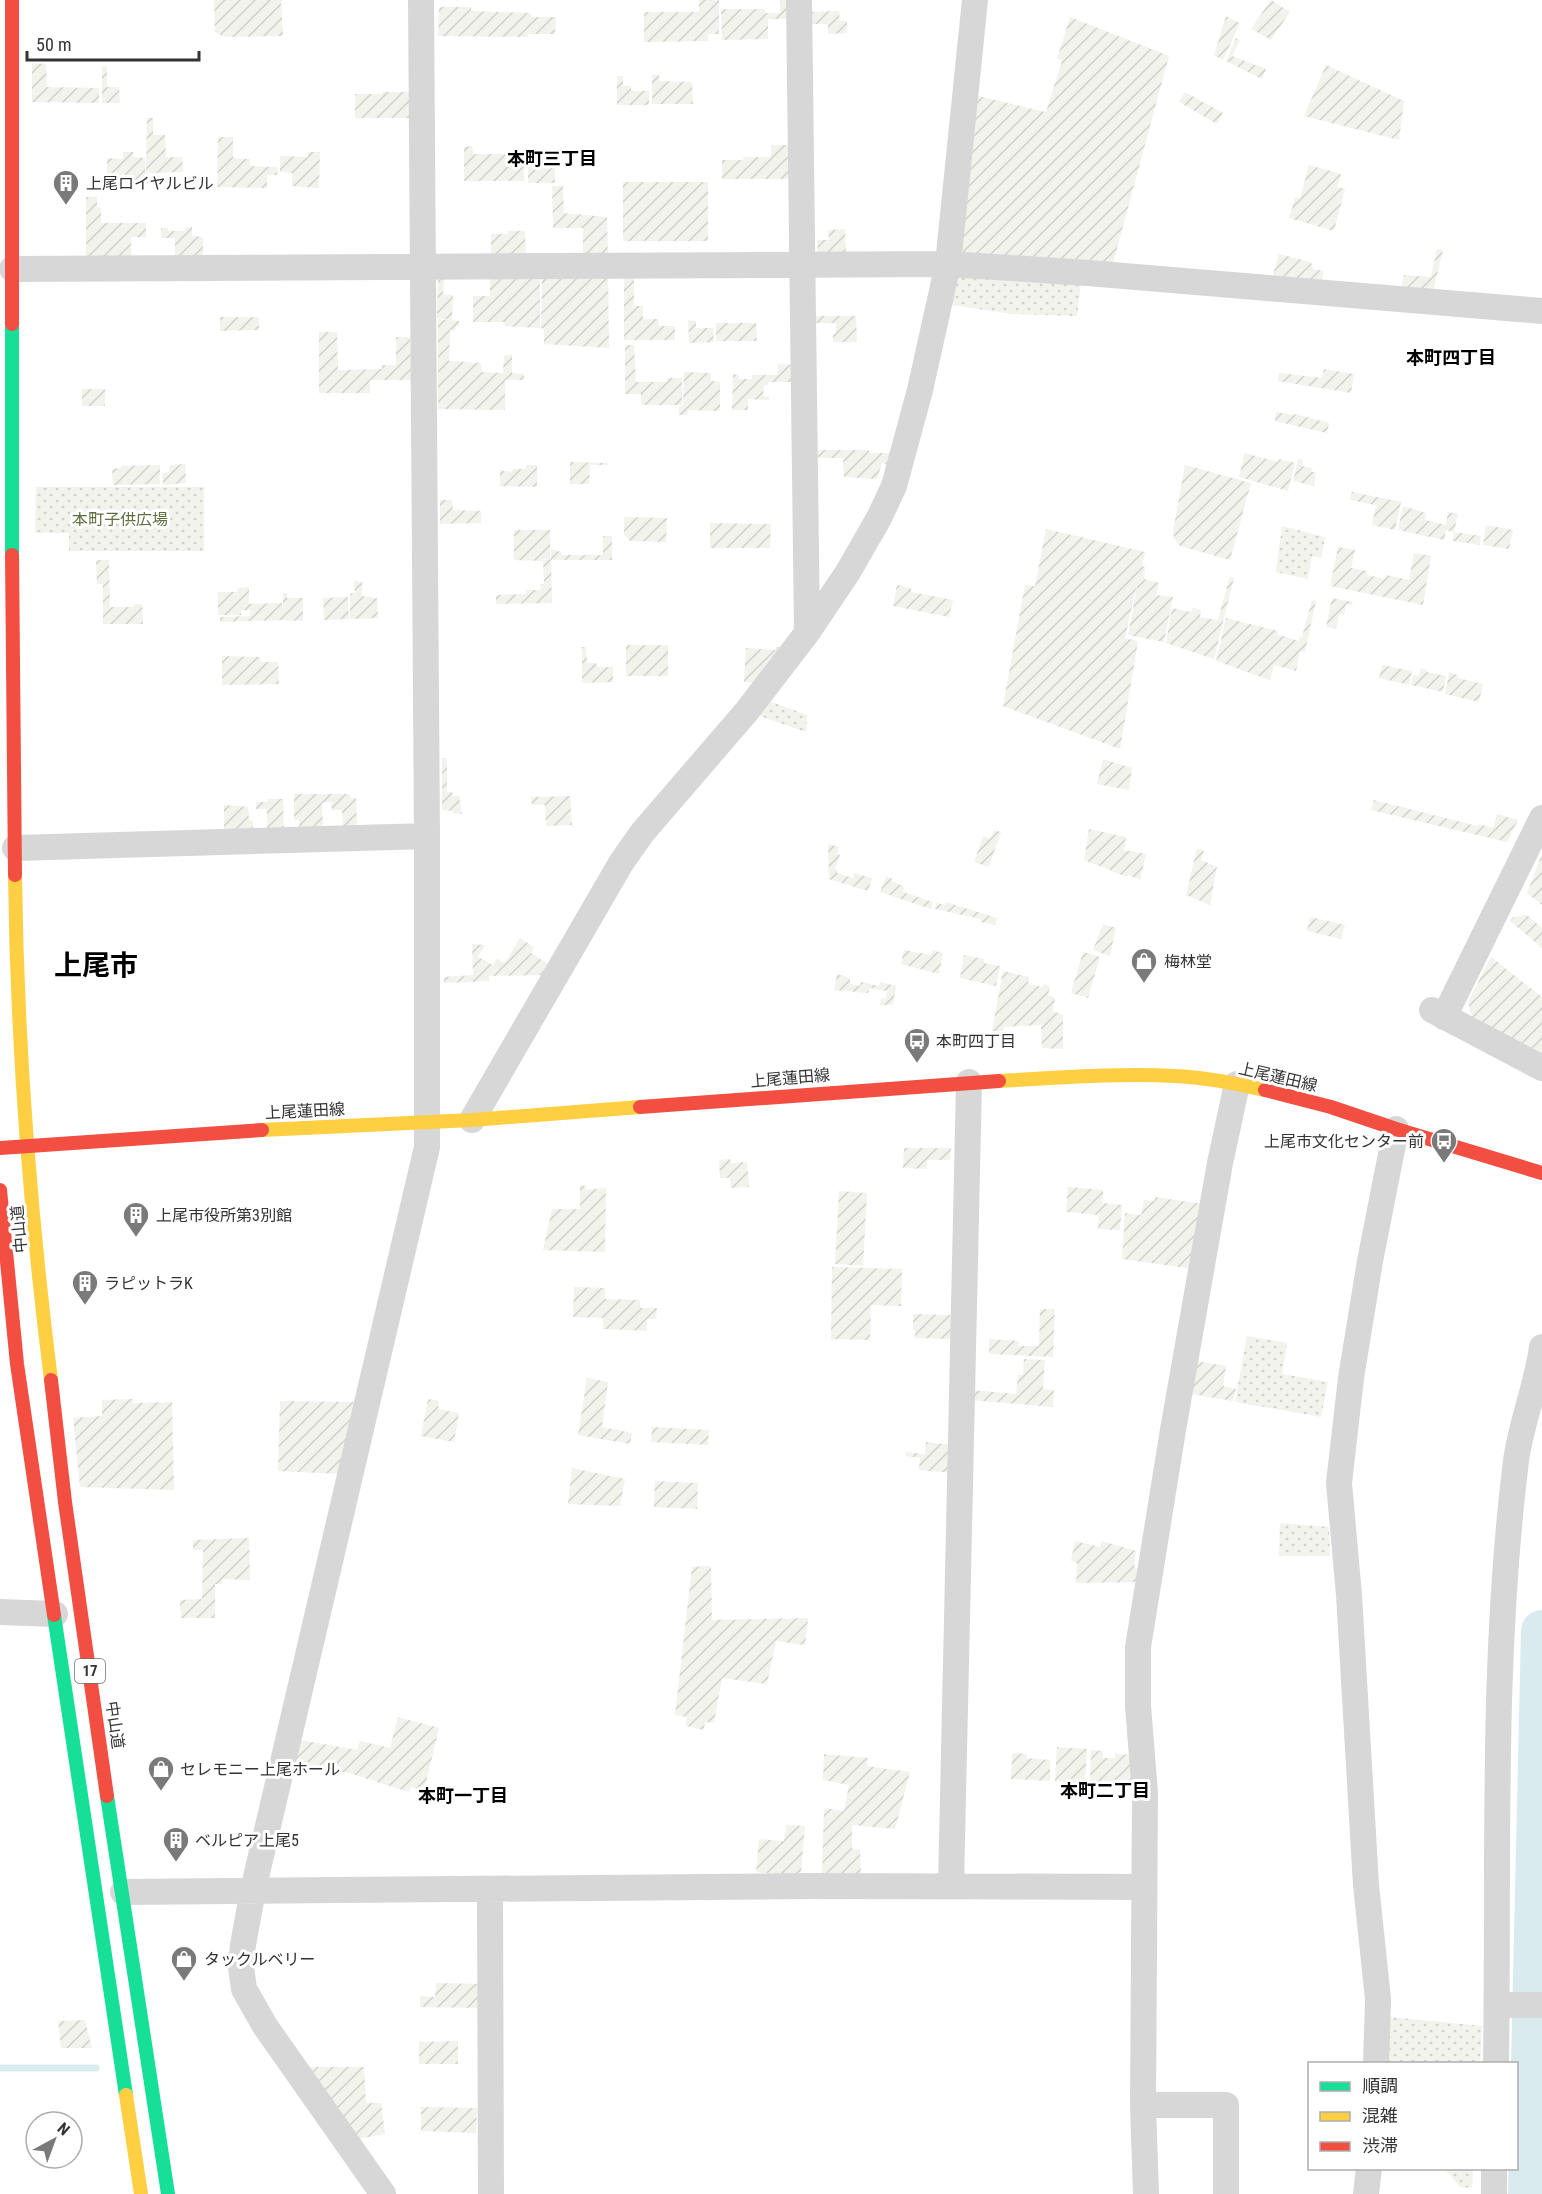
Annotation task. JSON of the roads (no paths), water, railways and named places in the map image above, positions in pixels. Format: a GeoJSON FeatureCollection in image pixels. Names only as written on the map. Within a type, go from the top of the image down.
{"type":"FeatureCollection","features":[{"type":"Feature","properties":{"kind":"main road","name":"中山道"},"geometry":{"type":"LineString","coordinates":[[12,0],[15,848],[18,1008],[27,1146],[63,1488],[168,2194]]}},
{"type":"Feature","properties":{"kind":"main road","name":"上尾蓮田線"},"geometry":{"type":"LineString","coordinates":[[0,1148],[282,1129],[472,1120],[969,1082],[1124,1075],[1177,1076],[1237,1084],[1330,1107],[1542,1173]]}},
{"type":"Feature","properties":{"kind":"main road","name":"中山道"},"geometry":{"type":"LineString","coordinates":[[0,1190],[17,1364],[141,2194]]}},
{"type":"Feature","properties":{"kind":"street"},"geometry":{"type":"LineString","coordinates":[[383,2194],[265,2026],[244,1989],[241,1967],[253,1890],[427,1147],[421,0]]}},
{"type":"Feature","properties":{"kind":"street"},"geometry":{"type":"LineString","coordinates":[[799,0],[807,633]]}},
{"type":"Feature","properties":{"kind":"street"},"geometry":{"type":"LineString","coordinates":[[472,1120],[621,863],[642,833],[747,711],[807,633],[848,572],[879,518],[894,486],[920,390],[948,264],[975,0]]}},
{"type":"Feature","properties":{"kind":"street"},"geometry":{"type":"LineString","coordinates":[[12,269],[948,264],[1088,273],[1542,311]]}},
{"type":"Feature","properties":{"kind":"street"},"geometry":{"type":"LineString","coordinates":[[1542,818],[1438,1013],[1542,1068]]}},
{"type":"Feature","properties":{"kind":"street"},"geometry":{"type":"LineString","coordinates":[[15,848],[427,836]]}},
{"type":"Feature","properties":{"kind":"street"},"geometry":{"type":"LineString","coordinates":[[951,1886],[969,1082]]}},
{"type":"Feature","properties":{"kind":"street"},"geometry":{"type":"LineString","coordinates":[[1146,2194],[1143,2105],[1145,1793],[1138,1706],[1138,1647],[1173,1430],[1237,1084]]}},
{"type":"Feature","properties":{"kind":"street"},"geometry":{"type":"LineString","coordinates":[[1376,2062],[1378,1999],[1366,1885],[1339,1483],[1351,1378],[1370,1261],[1396,1129]]}},
{"type":"Feature","properties":{"kind":"street"},"geometry":{"type":"LineString","coordinates":[[1496,2062],[1499,1728],[1504,1591],[1517,1459],[1542,1347]]}},
{"type":"Feature","properties":{"kind":"street"},"geometry":{"type":"LineString","coordinates":[[0,1612],[55,1614]]}},
{"type":"Feature","properties":{"kind":"street"},"geometry":{"type":"LineString","coordinates":[[123,1892],[951,1886],[1144,1887]]}},
{"type":"Feature","properties":{"kind":"street"},"geometry":{"type":"LineString","coordinates":[[490,1889],[491,2194]]}},
{"type":"Feature","properties":{"kind":"street"},"geometry":{"type":"LineString","coordinates":[[1497,2005],[1542,2005]]}},
{"type":"Feature","properties":{"kind":"street"},"geometry":{"type":"LineString","coordinates":[[1143,2105],[1226,2105],[1226,2194]]}},
{"type":"Feature","properties":{"kind":"street"},"geometry":{"type":"LineString","coordinates":[[1366,2194],[1369,2170]]}},
{"type":"Feature","properties":{"kind":"street"},"geometry":{"type":"LineString","coordinates":[[1494,2170],[1494,2194]]}},
{"type":"Feature","properties":{"kind":"waterway"},"geometry":{"type":"LineString","coordinates":[[1529,2194],[1542,1631]]}},
{"type":"Feature","properties":{"kind":"waterway"},"geometry":{"type":"LineString","coordinates":[[0,2068],[96,2068]]}},
{"type":"Feature","properties":{"kind":"place","name":"上尾ロイヤルビル"},"geometry":{"type":"Point","coordinates":[66,206]}},
{"type":"Feature","properties":{"kind":"place","name":"梅林堂"},"geometry":{"type":"Point","coordinates":[1144,984]}},
{"type":"Feature","properties":{"kind":"place","name":"本町四丁目"},"geometry":{"type":"Point","coordinates":[917,1064]}},
{"type":"Feature","properties":{"kind":"place","name":"上尾市文化センター前"},"geometry":{"type":"Point","coordinates":[1444,1164]}},
{"type":"Feature","properties":{"kind":"place","name":"上尾市役所第3別館"},"geometry":{"type":"Point","coordinates":[136,1238]}},
{"type":"Feature","properties":{"kind":"place","name":"ラピットラK"},"geometry":{"type":"Point","coordinates":[85,1306]}},
{"type":"Feature","properties":{"kind":"place","name":"セレモニー上尾ホール"},"geometry":{"type":"Point","coordinates":[161,1792]}},
{"type":"Feature","properties":{"kind":"place","name":"ベルピア上尾5"},"geometry":{"type":"Point","coordinates":[176,1863]}},
{"type":"Feature","properties":{"kind":"place","name":"タックルベリー"},"geometry":{"type":"Point","coordinates":[184,1982]}},
{"type":"Feature","properties":{"kind":"district","name":"本町三丁目"},"geometry":{"type":"Point","coordinates":[552,158]}},
{"type":"Feature","properties":{"kind":"district","name":"本町四丁目"},"geometry":{"type":"Point","coordinates":[1451,357]}},
{"type":"Feature","properties":{"kind":"district","name":"上尾市"},"geometry":{"type":"Point","coordinates":[96,965]}},
{"type":"Feature","properties":{"kind":"district","name":"本町二丁目"},"geometry":{"type":"Point","coordinates":[1105,1790]}},
{"type":"Feature","properties":{"kind":"district","name":"本町一丁目"},"geometry":{"type":"Point","coordinates":[463,1795]}},
{"type":"Feature","properties":{"kind":"park label","name":"本町子供広場"},"geometry":{"type":"Point","coordinates":[120,519]}}]}
